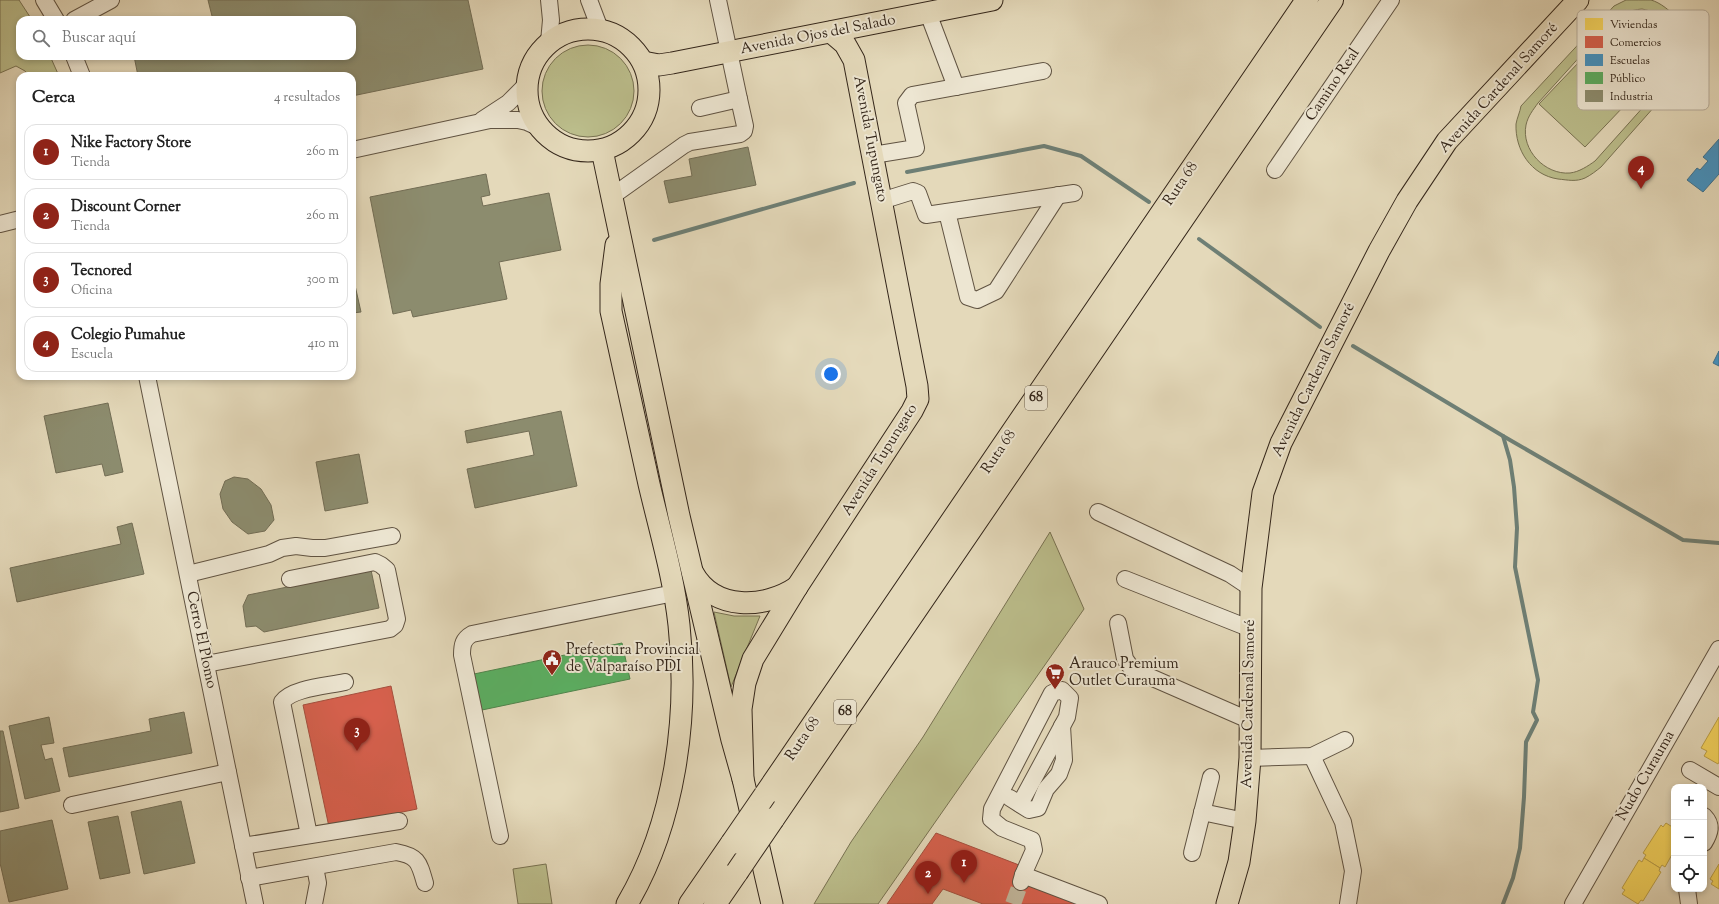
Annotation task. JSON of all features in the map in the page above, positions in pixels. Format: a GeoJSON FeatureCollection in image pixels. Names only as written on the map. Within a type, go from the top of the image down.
{"type":"FeatureCollection","features":[{"type":"Feature","properties":{"kind":"highway","name":"Ruta 68"},"geometry":{"type":"LineString","coordinates":[[690,904],[1307,0]]}},
{"type":"Feature","properties":{"kind":"highway","name":"Ruta 68"},"geometry":{"type":"LineString","coordinates":[[715,904],[1332,0]]}},
{"type":"Feature","properties":{"kind":"main road","name":"Avenida Ojos del Salado"},"geometry":{"type":"LineString","coordinates":[[643,62],[659,65],[666,64],[992,0]]}},
{"type":"Feature","properties":{"kind":"main road","name":"Avenida Cardenal Samoré"},"geometry":{"type":"LineString","coordinates":[[1227,904],[1239,862],[1245,822],[1250,758],[1250,588],[1263,493],[1281,443],[1323,359],[1407,201],[1447,141],[1578,0]]}},
{"type":"Feature","properties":{"kind":"main road"},"geometry":{"type":"LineString","coordinates":[[586,28],[600,30],[609,32],[625,41],[632,47],[643,62],[650,84],[648,106],[638,126],[622,142],[602,150],[590,152],[568,148],[552,140],[540,128],[529,107],[526,84],[529,72],[540,50],[549,42],[573,30],[586,28]]}},
{"type":"Feature","properties":{"kind":"main road","name":"Avenida Tupungato"},"geometry":{"type":"LineString","coordinates":[[743,779],[741,722],[745,683],[756,654],[912,411],[918,399],[917,386],[854,60],[845,44],[831,32]]}},
{"type":"Feature","properties":{"kind":"main road","name":"Avenida Tupungato"},"geometry":{"type":"LineString","coordinates":[[602,150],[693,573],[772,904]]}},
{"type":"Feature","properties":{"kind":"main road","name":"Avenida Tupungato"},"geometry":{"type":"LineString","coordinates":[[616,219],[616,248],[611,284],[611,311],[674,593],[679,624],[682,672],[680,719],[677,751],[672,779],[657,835],[636,888],[627,904]]}},
{"type":"Feature","properties":{"kind":"main road"},"geometry":{"type":"LineString","coordinates":[[693,573],[697,581],[714,594],[734,602],[767,602],[798,587]]}},
{"type":"Feature","properties":{"kind":"street"},"geometry":{"type":"LineString","coordinates":[[44,0],[54,16]]}},
{"type":"Feature","properties":{"kind":"street"},"geometry":{"type":"LineString","coordinates":[[81,16],[111,0]]}},
{"type":"Feature","properties":{"kind":"street"},"geometry":{"type":"LineString","coordinates":[[548,0],[551,20],[549,42]]}},
{"type":"Feature","properties":{"kind":"street"},"geometry":{"type":"LineString","coordinates":[[589,0],[600,30]]}},
{"type":"Feature","properties":{"kind":"street"},"geometry":{"type":"LineString","coordinates":[[611,197],[690,142],[740,134],[744,131],[730,52],[718,0]]}},
{"type":"Feature","properties":{"kind":"street","name":"Camino Real"},"geometry":{"type":"LineString","coordinates":[[1275,170],[1391,0]]}},
{"type":"Feature","properties":{"kind":"street"},"geometry":{"type":"LineString","coordinates":[[928,13],[956,87]]}},
{"type":"Feature","properties":{"kind":"street"},"geometry":{"type":"LineString","coordinates":[[76,60],[80,72]]}},
{"type":"Feature","properties":{"kind":"street"},"geometry":{"type":"LineString","coordinates":[[873,155],[916,148],[906,103],[912,95],[1043,71]]}},
{"type":"Feature","properties":{"kind":"street"},"geometry":{"type":"LineString","coordinates":[[476,124],[508,103],[526,84]]}},
{"type":"Feature","properties":{"kind":"street"},"geometry":{"type":"LineString","coordinates":[[700,108],[739,99]]}},
{"type":"Feature","properties":{"kind":"street"},"geometry":{"type":"LineString","coordinates":[[356,149],[490,120],[518,120],[528,122],[540,128]]}},
{"type":"Feature","properties":{"kind":"street"},"geometry":{"type":"LineString","coordinates":[[882,201],[913,191],[918,193],[926,215],[1074,193]]}},
{"type":"Feature","properties":{"kind":"street"},"geometry":{"type":"LineString","coordinates":[[947,212],[968,297],[977,300],[996,291],[1058,195]]}},
{"type":"Feature","properties":{"kind":"street"},"geometry":{"type":"LineString","coordinates":[[0,224],[16,220]]}},
{"type":"Feature","properties":{"kind":"street","name":"Cerro El Plomo"},"geometry":{"type":"LineString","coordinates":[[148,380],[255,904]]}},
{"type":"Feature","properties":{"kind":"street"},"geometry":{"type":"LineString","coordinates":[[1098,512],[1230,574],[1250,588]]}},
{"type":"Feature","properties":{"kind":"street"},"geometry":{"type":"LineString","coordinates":[[188,574],[269,554],[282,548],[296,546],[325,548],[392,536]]}},
{"type":"Feature","properties":{"kind":"street"},"geometry":{"type":"LineString","coordinates":[[206,664],[390,629],[395,625],[397,619],[387,570],[375,562],[290,579]]}},
{"type":"Feature","properties":{"kind":"street"},"geometry":{"type":"LineString","coordinates":[[1125,579],[1251,629]]}},
{"type":"Feature","properties":{"kind":"street"},"geometry":{"type":"LineString","coordinates":[[500,836],[462,655],[463,642],[472,634],[674,593]]}},
{"type":"Feature","properties":{"kind":"street"},"geometry":{"type":"LineString","coordinates":[[1118,623],[1125,659],[1132,669],[1251,721]]}},
{"type":"Feature","properties":{"kind":"street","name":"Nudo Curauma"},"geometry":{"type":"LineString","coordinates":[[1573,904],[1719,649]]}},
{"type":"Feature","properties":{"kind":"street"},"geometry":{"type":"LineString","coordinates":[[309,835],[282,702],[286,696],[294,693],[345,682]]}},
{"type":"Feature","properties":{"kind":"street"},"geometry":{"type":"LineString","coordinates":[[1000,793],[1020,804],[1067,717],[1070,698],[1062,690],[1052,693],[1000,793],[992,809],[991,819],[1002,828],[1032,840],[1034,850],[1022,879],[1100,904]]}},
{"type":"Feature","properties":{"kind":"street"},"geometry":{"type":"LineString","coordinates":[[1250,758],[1312,756],[1345,740]]}},
{"type":"Feature","properties":{"kind":"street"},"geometry":{"type":"LineString","coordinates":[[1312,756],[1343,822],[1353,871],[1348,904]]}},
{"type":"Feature","properties":{"kind":"street"},"geometry":{"type":"LineString","coordinates":[[1690,770],[1719,787]]}},
{"type":"Feature","properties":{"kind":"street"},"geometry":{"type":"LineString","coordinates":[[72,805],[228,772]]}},
{"type":"Feature","properties":{"kind":"street"},"geometry":{"type":"LineString","coordinates":[[1192,853],[1211,777]]}},
{"type":"Feature","properties":{"kind":"street"},"geometry":{"type":"LineString","coordinates":[[1202,812],[1245,822]]}},
{"type":"Feature","properties":{"kind":"street"},"geometry":{"type":"LineString","coordinates":[[1707,820],[1711,829],[1707,837]]}},
{"type":"Feature","properties":{"kind":"street"},"geometry":{"type":"LineString","coordinates":[[243,846],[399,821]]}},
{"type":"Feature","properties":{"kind":"street"},"geometry":{"type":"LineString","coordinates":[[249,878],[396,852],[409,854],[419,863],[425,883]]}},
{"type":"Feature","properties":{"kind":"street"},"geometry":{"type":"LineString","coordinates":[[314,904],[318,883],[315,867]]}},
{"type":"Feature","properties":{"kind":"street"},"geometry":{"type":"LineString","coordinates":[[1687,892],[1689,904]]}},
{"type":"Feature","properties":{"kind":"green space"},"geometry":{"type":"Polygon","coordinates":[[[0,0],[19,0],[29,16],[16,16],[16,60],[52,60],[57,72],[26,72],[16,66],[0,73],[0,0]]]}},
{"type":"Feature","properties":{"kind":"green space"},"geometry":{"type":"Polygon","coordinates":[[[1626,0],[1651,0],[1668,10],[1642,9],[1610,10],[1614,6],[1626,0]]]}},
{"type":"Feature","properties":{"kind":"green space"},"geometry":{"type":"Polygon","coordinates":[[[588,45],[605,49],[620,59],[630,74],[634,91],[630,108],[620,123],[605,133],[588,137],[571,133],[556,123],[546,108],[542,91],[546,74],[556,59],[571,49],[588,45]]]}},
{"type":"Feature","properties":{"kind":"green space"},"geometry":{"type":"Polygon","coordinates":[[[1577,46],[1577,60],[1538,103],[1526,125],[1525,134],[1531,152],[1544,165],[1561,173],[1570,173],[1580,170],[1595,161],[1641,110],[1651,110],[1601,167],[1582,179],[1565,180],[1548,177],[1533,167],[1526,160],[1518,143],[1516,134],[1516,124],[1521,106],[1577,46]]]}},
{"type":"Feature","properties":{"kind":"green space"},"geometry":{"type":"Polygon","coordinates":[[[1577,64],[1577,110],[1620,110],[1585,147],[1539,104],[1577,64]]]}},
{"type":"Feature","properties":{"kind":"green space"},"geometry":{"type":"Polygon","coordinates":[[[1050,532],[1084,609],[878,904],[814,904],[851,842],[923,737],[1050,532]]]}},
{"type":"Feature","properties":{"kind":"green space"},"geometry":{"type":"Polygon","coordinates":[[[714,612],[734,616],[760,616],[731,687],[714,612]]]}},
{"type":"Feature","properties":{"kind":"green space"},"geometry":{"type":"Polygon","coordinates":[[[546,864],[552,904],[518,904],[513,869],[546,864]]]}},
{"type":"Feature","properties":{"kind":"building: Viviendas"},"geometry":{"type":"Polygon","coordinates":[[[1719,717],[1718,764],[1704,756],[1707,751],[1701,748],[1719,717]]]}},
{"type":"Feature","properties":{"kind":"building: Viviendas"},"geometry":{"type":"Polygon","coordinates":[[[1666,823],[1671,826],[1671,856],[1665,867],[1662,865],[1660,868],[1644,858],[1646,855],[1643,853],[1661,825],[1663,827],[1666,823]]]}},
{"type":"Feature","properties":{"kind":"building: Viviendas"},"geometry":{"type":"Polygon","coordinates":[[[1644,858],[1660,868],[1659,871],[1661,872],[1643,901],[1641,900],[1638,904],[1622,894],[1625,890],[1622,888],[1639,860],[1642,862],[1644,858]]]}},
{"type":"Feature","properties":{"kind":"building: Viviendas"},"geometry":{"type":"Polygon","coordinates":[[[1719,864],[1719,889],[1711,884],[1713,881],[1710,879],[1719,864]]]}},
{"type":"Feature","properties":{"kind":"building: Comercios"},"geometry":{"type":"Polygon","coordinates":[[[391,686],[417,809],[329,827],[303,705],[391,686]]]}},
{"type":"Feature","properties":{"kind":"building: Comercios"},"geometry":{"type":"Polygon","coordinates":[[[936,833],[1019,865],[1079,904],[983,904],[943,889],[932,904],[887,904],[936,833]]]}},
{"type":"Feature","properties":{"kind":"building: Escuelas"},"geometry":{"type":"Polygon","coordinates":[[[1719,139],[1719,174],[1703,192],[1687,180],[1697,168],[1700,170],[1708,161],[1703,157],[1719,139]]]}},
{"type":"Feature","properties":{"kind":"building: Escuelas"},"geometry":{"type":"Polygon","coordinates":[[[1719,351],[1719,366],[1713,363],[1719,351]]]}},
{"type":"Feature","properties":{"kind":"building: Público","name":"Prefectura Provincial de Valparaíso PDI"},"geometry":{"type":"Polygon","coordinates":[[[622,643],[630,679],[482,710],[474,674],[622,643]]]}},
{"type":"Feature","properties":{"kind":"building: Industria"},"geometry":{"type":"Polygon","coordinates":[[[208,0],[468,0],[483,69],[356,95],[356,72],[137,72],[135,60],[356,60],[356,16],[212,16],[208,0]]]}},
{"type":"Feature","properties":{"kind":"building: Industria"},"geometry":{"type":"Polygon","coordinates":[[[748,147],[756,185],[669,203],[664,181],[692,176],[689,159],[748,147]]]}},
{"type":"Feature","properties":{"kind":"building: Industria"},"geometry":{"type":"Polygon","coordinates":[[[486,174],[490,195],[481,197],[483,206],[549,193],[561,250],[499,262],[507,299],[413,317],[411,310],[393,314],[370,197],[486,174]]]}},
{"type":"Feature","properties":{"kind":"building: Industria"},"geometry":{"type":"Polygon","coordinates":[[[356,290],[361,312],[356,313],[356,290]]]}},
{"type":"Feature","properties":{"kind":"building: Industria"},"geometry":{"type":"Polygon","coordinates":[[[108,403],[123,472],[105,476],[102,464],[56,473],[44,416],[108,403]]]}},
{"type":"Feature","properties":{"kind":"building: Industria"},"geometry":{"type":"Polygon","coordinates":[[[561,411],[577,486],[475,508],[467,469],[534,455],[529,431],[467,443],[465,431],[561,411]]]}},
{"type":"Feature","properties":{"kind":"building: Industria"},"geometry":{"type":"Polygon","coordinates":[[[359,454],[368,503],[325,511],[316,462],[359,454]]]}},
{"type":"Feature","properties":{"kind":"building: Industria"},"geometry":{"type":"Polygon","coordinates":[[[234,477],[248,479],[261,489],[271,505],[274,520],[265,531],[248,534],[232,522],[223,509],[220,494],[225,481],[234,477]]]}},
{"type":"Feature","properties":{"kind":"building: Industria"},"geometry":{"type":"Polygon","coordinates":[[[132,523],[144,574],[17,602],[10,568],[121,544],[117,527],[132,523]]]}},
{"type":"Feature","properties":{"kind":"building: Industria"},"geometry":{"type":"Polygon","coordinates":[[[371,570],[379,608],[264,632],[256,626],[246,627],[243,606],[248,595],[371,570]]]}},
{"type":"Feature","properties":{"kind":"building: Industria"},"geometry":{"type":"Polygon","coordinates":[[[184,712],[192,753],[69,777],[63,748],[151,731],[149,719],[184,712]]]}},
{"type":"Feature","properties":{"kind":"building: Industria"},"geometry":{"type":"Polygon","coordinates":[[[49,717],[54,743],[41,745],[45,760],[52,758],[60,791],[25,799],[9,726],[49,717]]]}},
{"type":"Feature","properties":{"kind":"building: Industria"},"geometry":{"type":"Polygon","coordinates":[[[0,731],[3,731],[19,808],[0,812],[0,731]]]}},
{"type":"Feature","properties":{"kind":"building: Industria"},"geometry":{"type":"Polygon","coordinates":[[[181,801],[195,863],[144,874],[131,812],[181,801]]]}},
{"type":"Feature","properties":{"kind":"building: Industria"},"geometry":{"type":"Polygon","coordinates":[[[118,816],[130,873],[100,879],[88,822],[118,816]]]}},
{"type":"Feature","properties":{"kind":"building: Industria"},"geometry":{"type":"Polygon","coordinates":[[[52,820],[68,889],[9,902],[0,863],[0,831],[52,820]]]}},
{"type":"Feature","properties":{"kind":"waterway"},"geometry":{"type":"LineString","coordinates":[[907,172],[1044,146],[1081,156],[1149,202]]}},
{"type":"Feature","properties":{"kind":"waterway"},"geometry":{"type":"LineString","coordinates":[[654,240],[854,183]]}},
{"type":"Feature","properties":{"kind":"waterway"},"geometry":{"type":"LineString","coordinates":[[1199,239],[1320,327]]}},
{"type":"Feature","properties":{"kind":"waterway"},"geometry":{"type":"LineString","coordinates":[[1353,346],[1503,436],[1683,540],[1719,543]]}},
{"type":"Feature","properties":{"kind":"waterway"},"geometry":{"type":"LineString","coordinates":[[1503,436],[1510,460],[1514,487],[1517,528],[1515,567],[1538,680],[1533,712],[1537,720],[1526,742],[1520,848],[1513,878],[1503,904]]}},
{"type":"Feature","properties":{"kind":"tunnel"},"geometry":{"type":"LineString","coordinates":[[1013,904],[1021,882]]}},
{"type":"Feature","properties":{"kind":"place","name":"Colegio Pumahue"},"geometry":{"type":"Point","coordinates":[1641,189]}},
{"type":"Feature","properties":{"kind":"place","name":"Prefectura Provincial de Valparaíso PDI"},"geometry":{"type":"Point","coordinates":[552,676]}},
{"type":"Feature","properties":{"kind":"place","name":"Arauco Premium Outlet Curauma"},"geometry":{"type":"Point","coordinates":[1055,690]}},
{"type":"Feature","properties":{"kind":"place","name":"Tecnored"},"geometry":{"type":"Point","coordinates":[357,751]}},
{"type":"Feature","properties":{"kind":"place","name":"Nike Factory Store"},"geometry":{"type":"Point","coordinates":[964,883]}},
{"type":"Feature","properties":{"kind":"place","name":"Discount Corner"},"geometry":{"type":"Point","coordinates":[928,894]}}]}
